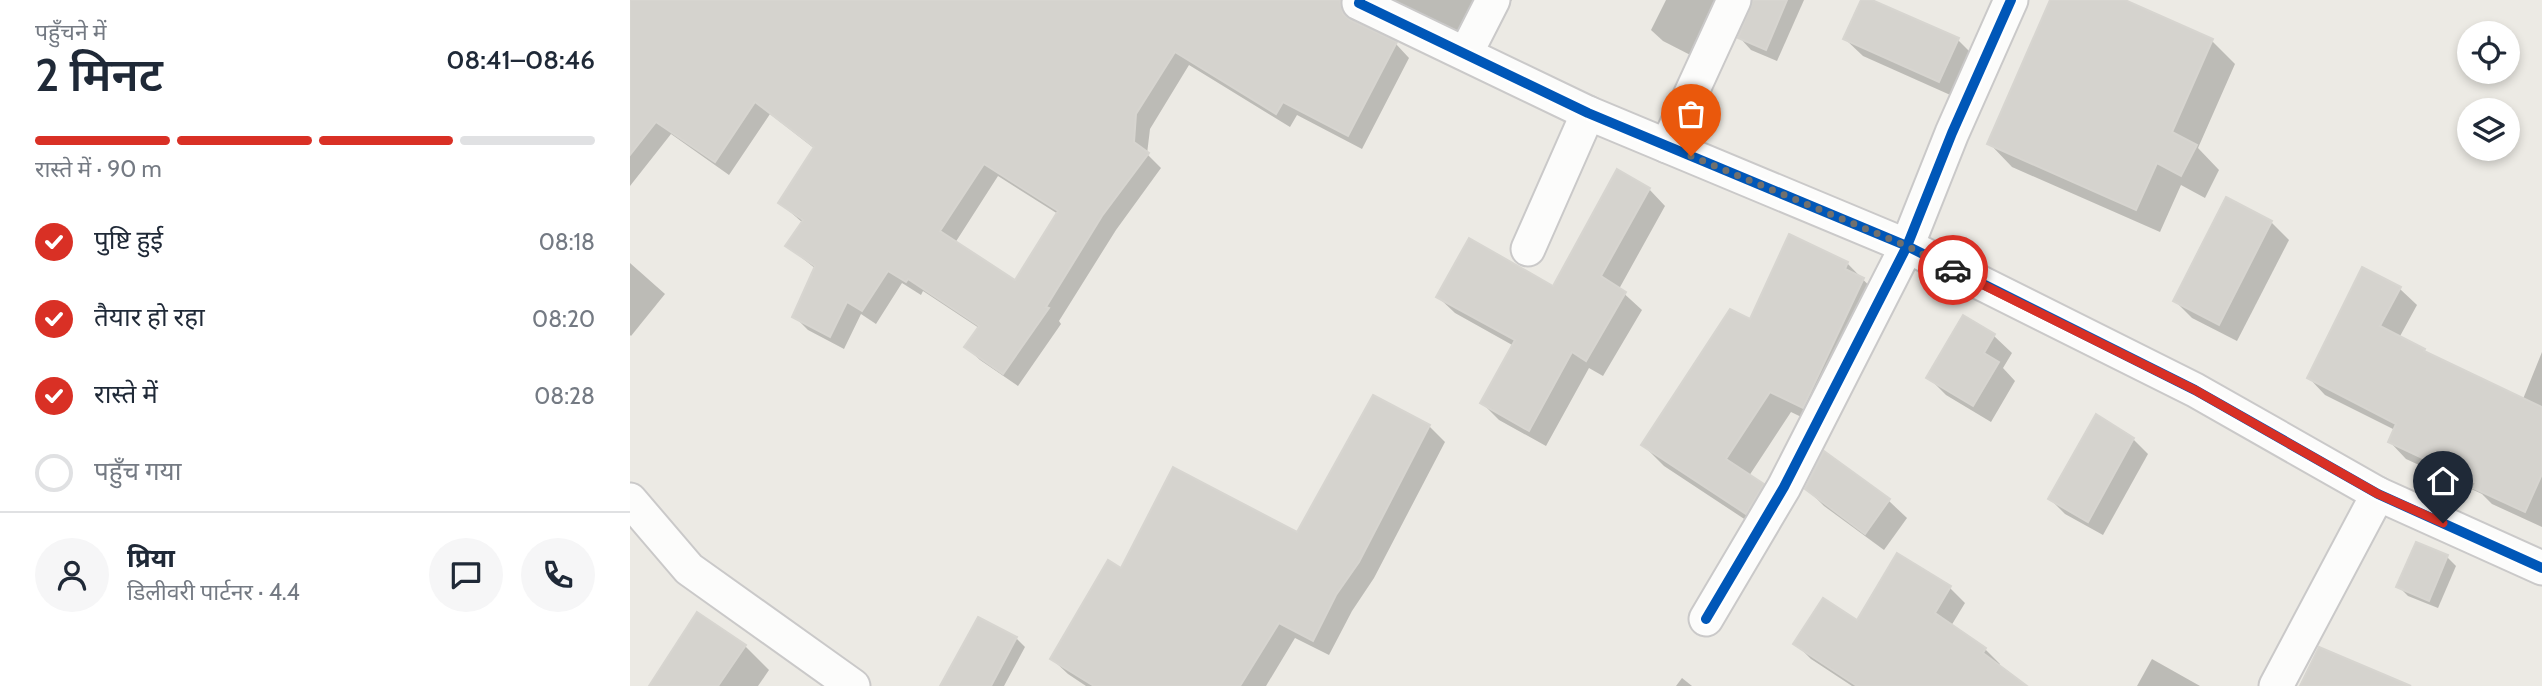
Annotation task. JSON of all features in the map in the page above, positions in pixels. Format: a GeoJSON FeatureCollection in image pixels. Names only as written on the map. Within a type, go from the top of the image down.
{"type":"FeatureCollection","features":[{"type":"Feature","properties":{"kind":"street"},"geometry":{"type":"LineString","coordinates":[[1360,0],[1359,3],[1588,113],[1907,246],[2195,390],[2378,494],[2542,568]]}},
{"type":"Feature","properties":{"kind":"street"},"geometry":{"type":"LineString","coordinates":[[1466,53],[1493,0]]}},
{"type":"Feature","properties":{"kind":"street"},"geometry":{"type":"LineString","coordinates":[[1667,146],[1734,0]]}},
{"type":"Feature","properties":{"kind":"street"},"geometry":{"type":"LineString","coordinates":[[1706,619],[1784,487],[1907,246],[1952,133],[2011,0]]}},
{"type":"Feature","properties":{"kind":"street"},"geometry":{"type":"LineString","coordinates":[[1528,250],[1588,113]]}},
{"type":"Feature","properties":{"kind":"street"},"geometry":{"type":"LineString","coordinates":[[2276,686],[2378,494]]}},
{"type":"Feature","properties":{"kind":"street"},"geometry":{"type":"LineString","coordinates":[[630,500],[689,569],[853,686]]}},
{"type":"Feature","properties":{"kind":"building"},"geometry":{"type":"Polygon","coordinates":[[[630,0],[1340,0],[1343,14],[1350,20],[1397,42],[1348,136],[1283,102],[1276,114],[1175,52],[1136,114],[1134,142],[1149,153],[1102,216],[1046,307],[1049,308],[1003,374],[964,347],[979,326],[908,279],[906,282],[888,271],[862,311],[847,302],[830,337],[792,317],[815,266],[785,246],[803,220],[778,203],[814,147],[755,102],[715,162],[656,122],[630,155],[630,0]],[[984,164],[940,231],[1015,280],[1058,211],[984,164]]]}},
{"type":"Feature","properties":{"kind":"building"},"geometry":{"type":"Polygon","coordinates":[[[1753,0],[1787,0],[1766,50],[1738,38],[1753,0]]]}},
{"type":"Feature","properties":{"kind":"building"},"geometry":{"type":"Polygon","coordinates":[[[1861,0],[1872,0],[1959,38],[1939,82],[1843,39],[1861,0]]]}},
{"type":"Feature","properties":{"kind":"building"},"geometry":{"type":"Polygon","coordinates":[[[2050,0],[2125,0],[2213,39],[2172,132],[2197,145],[2181,176],[2157,163],[2136,210],[1987,144],[2050,0]]]}},
{"type":"Feature","properties":{"kind":"building"},"geometry":{"type":"Polygon","coordinates":[[[1617,169],[1650,188],[1601,276],[1626,292],[1586,361],[1572,352],[1529,431],[1480,403],[1515,340],[1436,297],[1469,238],[1553,286],[1617,169]]]}},
{"type":"Feature","properties":{"kind":"building"},"geometry":{"type":"Polygon","coordinates":[[[2226,197],[2272,221],[2219,325],[2173,301],[2226,197]]]}},
{"type":"Feature","properties":{"kind":"building"},"geometry":{"type":"Polygon","coordinates":[[[1789,234],[1848,262],[1845,269],[1864,278],[1803,408],[1770,392],[1726,459],[1764,484],[1746,514],[1641,445],[1730,309],[1750,319],[1789,234]]]}},
{"type":"Feature","properties":{"kind":"building"},"geometry":{"type":"Polygon","coordinates":[[[2362,267],[2401,287],[2380,326],[2425,349],[2424,351],[2542,407],[2542,474],[2525,512],[2473,488],[2476,483],[2388,442],[2396,424],[2307,378],[2362,267]]]}},
{"type":"Feature","properties":{"kind":"building"},"geometry":{"type":"Polygon","coordinates":[[[1963,315],[1995,334],[1984,353],[1999,362],[1973,406],[1926,378],[1963,315]]]}},
{"type":"Feature","properties":{"kind":"building"},"geometry":{"type":"Polygon","coordinates":[[[1373,395],[1430,425],[1359,562],[1336,595],[1313,641],[1279,623],[1240,686],[1094,686],[1050,659],[1108,560],[1121,568],[1173,467],[1297,532],[1373,395]]]}},
{"type":"Feature","properties":{"kind":"building"},"geometry":{"type":"Polygon","coordinates":[[[2096,414],[2134,438],[2088,522],[2048,499],[2096,414]]]}},
{"type":"Feature","properties":{"kind":"building"},"geometry":{"type":"Polygon","coordinates":[[[1824,451],[1890,499],[1865,534],[1805,489],[1824,451]]]}},
{"type":"Feature","properties":{"kind":"building"},"geometry":{"type":"Polygon","coordinates":[[[2416,542],[2448,555],[2429,601],[2396,587],[2416,542]]]}},
{"type":"Feature","properties":{"kind":"building"},"geometry":{"type":"Polygon","coordinates":[[[1897,553],[1951,586],[1935,613],[1986,648],[1983,653],[2027,686],[1857,686],[1793,644],[1823,598],[1857,620],[1897,553]]]}},
{"type":"Feature","properties":{"kind":"building"},"geometry":{"type":"Polygon","coordinates":[[[697,612],[746,645],[718,686],[649,686],[697,612]]]}},
{"type":"Feature","properties":{"kind":"building"},"geometry":{"type":"Polygon","coordinates":[[[978,617],[1017,637],[991,686],[940,686],[978,617]]]}},
{"type":"Feature","properties":{"kind":"building"},"geometry":{"type":"Polygon","coordinates":[[[2319,647],[2411,686],[2300,686],[2319,647]]]}},
{"type":"Feature","properties":{"kind":"cycle path"},"geometry":{"type":"LineString","coordinates":[[1360,0],[1359,3],[1588,113],[1907,246],[2195,390],[2378,494],[2542,568]]}},
{"type":"Feature","properties":{"kind":"cycle path"},"geometry":{"type":"LineString","coordinates":[[1706,619],[1784,487],[1907,246],[1952,133],[2011,0]]}},
{"type":"Feature","properties":{"kind":"way so far"},"geometry":{"type":"LineString","coordinates":[[1691,156],[1907,246],[1953,270]]}},
{"type":"Feature","properties":{"kind":"route"},"geometry":{"type":"LineString","coordinates":[[1953,270],[2051,321],[2195,390],[2378,494],[2443,523]]}}]}
